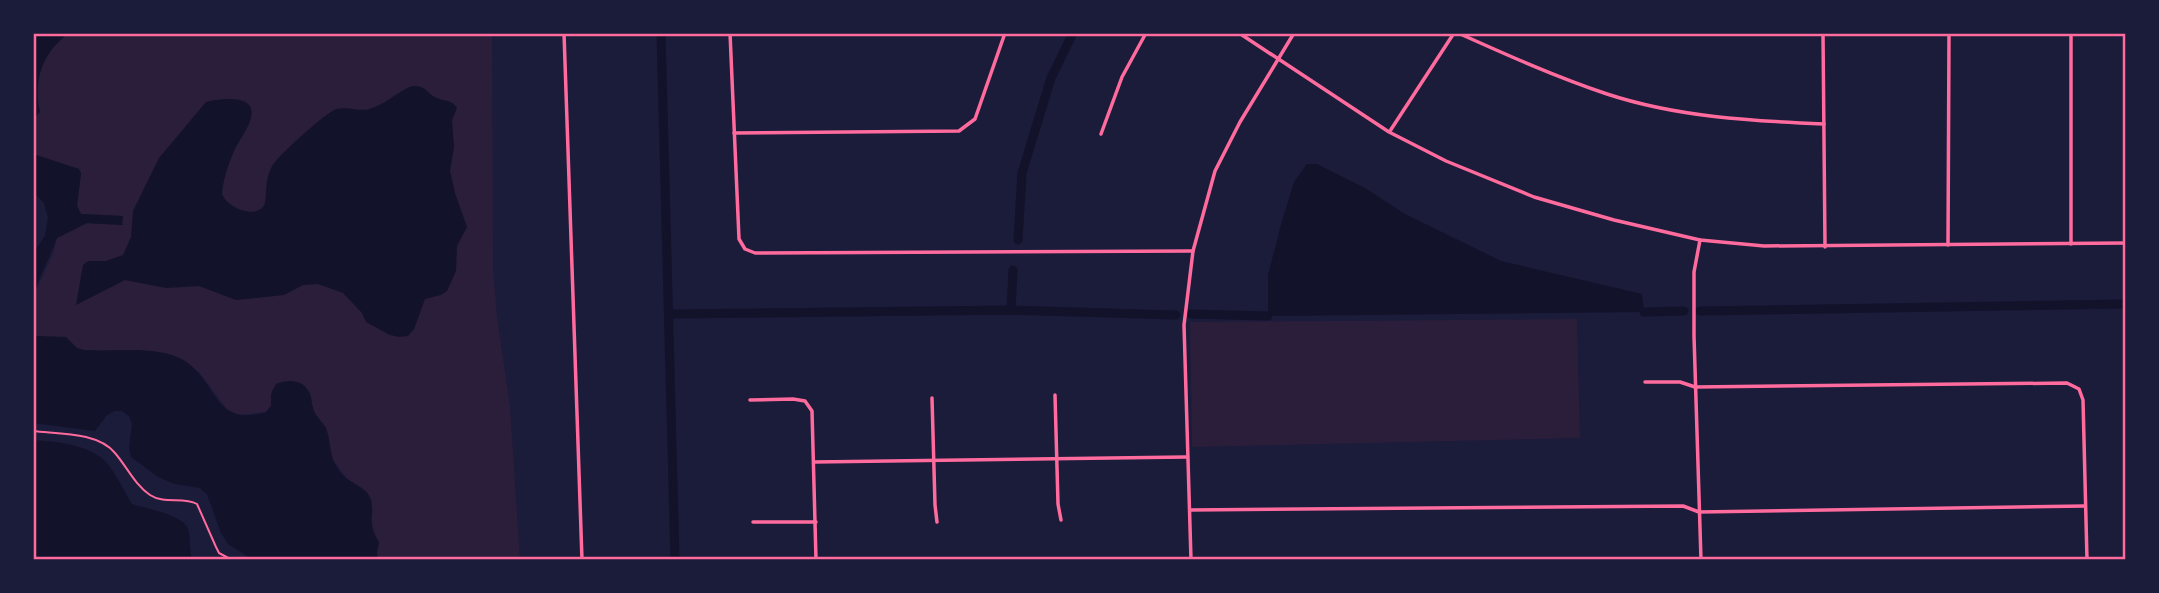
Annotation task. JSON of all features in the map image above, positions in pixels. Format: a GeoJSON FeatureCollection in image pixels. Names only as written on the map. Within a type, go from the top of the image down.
{"type":"FeatureCollection","features":[{"type":"Feature","properties":{"kind":"street"},"geometry":{"type":"LineString","coordinates":[[564,33],[582,560]]}},
{"type":"Feature","properties":{"kind":"street"},"geometry":{"type":"LineString","coordinates":[[730,33],[738,239],[745,249],[755,253],[1193,251]]}},
{"type":"Feature","properties":{"kind":"street"},"geometry":{"type":"LineString","coordinates":[[734,133],[959,131],[975,119],[1004,33]]}},
{"type":"Feature","properties":{"kind":"street"},"geometry":{"type":"LineString","coordinates":[[1101,134],[1122,77],[1146,33]]}},
{"type":"Feature","properties":{"kind":"street"},"geometry":{"type":"LineString","coordinates":[[1238,33],[1389,132],[1446,160],[1534,197],[1614,220],[1700,240],[1764,246],[2126,243]]}},
{"type":"Feature","properties":{"kind":"street"},"geometry":{"type":"LineString","coordinates":[[1191,560],[1184,325],[1193,251],[1215,171],[1240,121],[1294,33]]}},
{"type":"Feature","properties":{"kind":"street"},"geometry":{"type":"LineString","coordinates":[[1389,132],[1456,33],[1538,69],[1609,95],[1681,111],[1748,121],[1824,124]]}},
{"type":"Feature","properties":{"kind":"street"},"geometry":{"type":"LineString","coordinates":[[1823,33],[1825,247]]}},
{"type":"Feature","properties":{"kind":"street"},"geometry":{"type":"LineString","coordinates":[[1948,33],[1948,245]]}},
{"type":"Feature","properties":{"kind":"street"},"geometry":{"type":"LineString","coordinates":[[2071,33],[2071,244]]}},
{"type":"Feature","properties":{"kind":"street"},"geometry":{"type":"LineString","coordinates":[[1700,240],[1694,272],[1701,560]]}},
{"type":"Feature","properties":{"kind":"street"},"geometry":{"type":"LineString","coordinates":[[1645,382],[1680,382],[1695,387],[2067,383],[2079,389],[2083,400],[2087,560]]}},
{"type":"Feature","properties":{"kind":"street"},"geometry":{"type":"LineString","coordinates":[[1055,395],[1058,504],[1061,520]]}},
{"type":"Feature","properties":{"kind":"street"},"geometry":{"type":"LineString","coordinates":[[932,398],[937,522]]}},
{"type":"Feature","properties":{"kind":"street"},"geometry":{"type":"LineString","coordinates":[[750,400],[805,401],[812,411],[816,560]]}},
{"type":"Feature","properties":{"kind":"street"},"geometry":{"type":"LineString","coordinates":[[814,462],[1186,457]]}},
{"type":"Feature","properties":{"kind":"street"},"geometry":{"type":"LineString","coordinates":[[1189,510],[1682,506],[1699,512],[2085,506]]}},
{"type":"Feature","properties":{"kind":"street"},"geometry":{"type":"LineString","coordinates":[[753,522],[816,522]]}},
{"type":"Feature","properties":{"kind":"path"},"geometry":{"type":"LineString","coordinates":[[33,431],[101,441],[113,450],[139,485],[152,497],[160,500],[192,501],[197,504],[219,552],[232,560]]}},
{"type":"Feature","properties":{"kind":"shaded area"},"geometry":{"type":"Polygon","coordinates":[[[33,33],[63,33],[64,37],[44,61],[38,81],[40,112],[33,119],[33,33]]]}},
{"type":"Feature","properties":{"kind":"shaded area"},"geometry":{"type":"Polygon","coordinates":[[[63,33],[492,33],[493,268],[510,406],[520,560],[378,560],[379,542],[372,524],[367,492],[350,483],[333,460],[326,428],[315,415],[309,392],[302,384],[273,388],[271,406],[266,412],[238,415],[229,412],[199,372],[161,353],[84,350],[77,348],[66,337],[33,336],[33,297],[53,254],[57,238],[87,223],[123,225],[122,216],[81,214],[77,206],[81,173],[79,169],[33,152],[33,119],[40,112],[38,81],[44,61],[64,37],[63,33]]]}},
{"type":"Feature","properties":{"kind":"shaded area"},"geometry":{"type":"Polygon","coordinates":[[[412,86],[453,103],[457,108],[452,120],[454,147],[450,171],[467,227],[457,246],[456,271],[447,291],[425,299],[414,329],[408,336],[390,335],[366,322],[362,313],[343,293],[318,284],[303,285],[284,295],[236,300],[199,286],[166,288],[125,280],[76,305],[83,265],[88,261],[106,261],[123,255],[131,237],[133,211],[159,158],[206,102],[240,100],[251,108],[252,115],[230,161],[222,194],[234,207],[253,212],[265,204],[268,175],[275,162],[324,117],[341,108],[365,110],[375,107],[412,86]]]}},
{"type":"Feature","properties":{"kind":"shaded area"},"geometry":{"type":"Polygon","coordinates":[[[33,152],[79,169],[81,173],[77,206],[81,214],[123,216],[122,225],[87,223],[57,238],[33,297],[33,253],[45,236],[48,218],[44,203],[33,192],[33,152]]]}},
{"type":"Feature","properties":{"kind":"shaded area"},"geometry":{"type":"Polygon","coordinates":[[[1307,164],[1317,164],[1365,188],[1405,214],[1501,261],[1642,294],[1644,312],[1268,316],[1268,275],[1294,182],[1307,164]]]}},
{"type":"Feature","properties":{"kind":"shaded area"},"geometry":{"type":"Polygon","coordinates":[[[1577,319],[1580,438],[1192,447],[1190,322],[1577,319]]]}},
{"type":"Feature","properties":{"kind":"shaded area"},"geometry":{"type":"Polygon","coordinates":[[[33,336],[66,337],[77,348],[84,350],[144,350],[177,357],[190,365],[224,407],[234,413],[248,415],[266,412],[271,406],[271,394],[276,384],[292,381],[302,384],[309,391],[314,411],[326,428],[336,466],[344,476],[362,488],[371,500],[373,530],[379,542],[378,560],[253,560],[228,544],[221,533],[207,494],[200,488],[175,484],[158,477],[131,457],[129,448],[132,424],[129,416],[122,411],[114,411],[106,416],[95,431],[33,423],[33,336]]]}},
{"type":"Feature","properties":{"kind":"shaded area"},"geometry":{"type":"Polygon","coordinates":[[[33,440],[72,445],[99,456],[113,471],[132,504],[170,515],[183,522],[188,530],[192,560],[33,560],[33,440]]]}},
{"type":"Feature","properties":{"kind":"waterway"},"geometry":{"type":"LineString","coordinates":[[661,33],[675,560]]}},
{"type":"Feature","properties":{"kind":"waterway"},"geometry":{"type":"LineString","coordinates":[[1018,240],[1022,173],[1051,78],[1073,33]]}},
{"type":"Feature","properties":{"kind":"waterway"},"geometry":{"type":"LineString","coordinates":[[1011,310],[1013,270]]}},
{"type":"Feature","properties":{"kind":"waterway"},"geometry":{"type":"LineString","coordinates":[[1700,311],[2126,304]]}},
{"type":"Feature","properties":{"kind":"waterway"},"geometry":{"type":"LineString","coordinates":[[669,314],[1011,310],[1176,315]]}},
{"type":"Feature","properties":{"kind":"waterway"},"geometry":{"type":"LineString","coordinates":[[1644,312],[1684,311]]}},
{"type":"Feature","properties":{"kind":"waterway"},"geometry":{"type":"LineString","coordinates":[[1191,314],[1268,316]]}}]}
